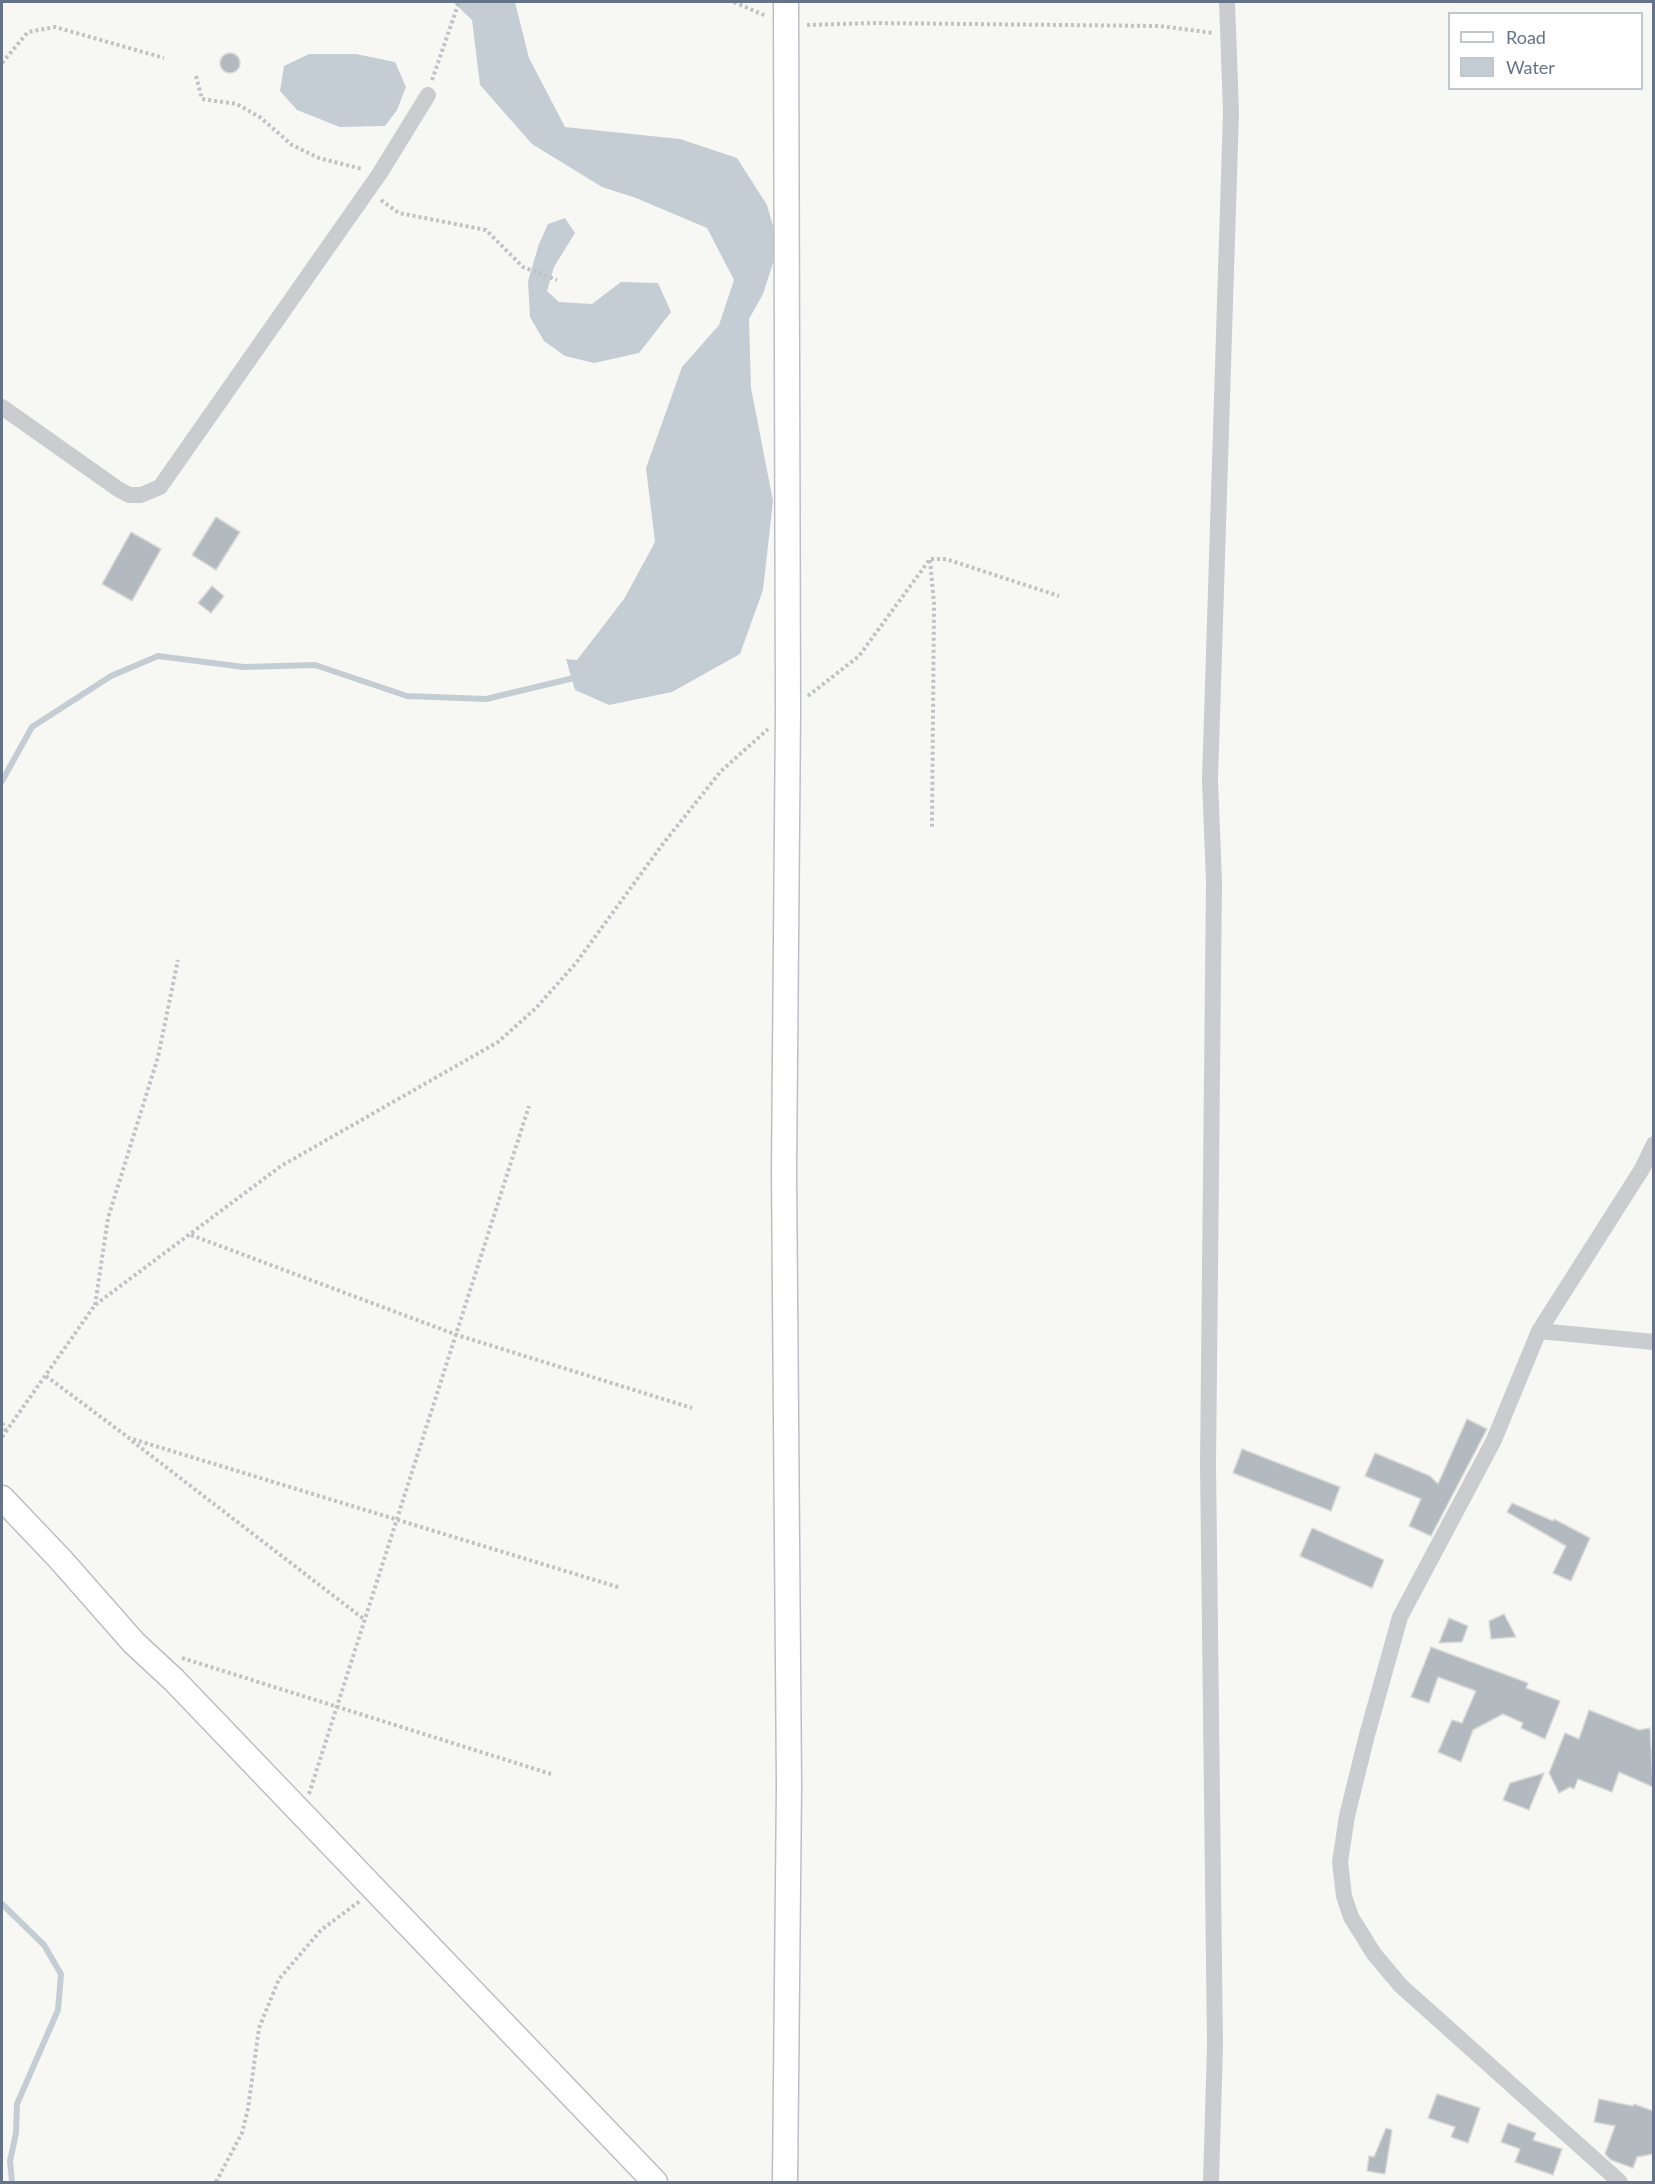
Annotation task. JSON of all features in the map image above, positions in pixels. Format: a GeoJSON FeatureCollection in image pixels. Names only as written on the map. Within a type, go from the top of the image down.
{"type":"FeatureCollection","features":[{"type":"Feature","properties":{"kind":"street"},"geometry":{"type":"LineString","coordinates":[[785,2182],[789,1773],[784,1171],[788,711],[786,2]]}},
{"type":"Feature","properties":{"kind":"street"},"geometry":{"type":"LineString","coordinates":[[1211,2182],[1215,2046],[1208,1464],[1214,882],[1210,780],[1231,112],[1230,34],[1227,2]]}},
{"type":"Feature","properties":{"kind":"street"},"geometry":{"type":"LineString","coordinates":[[2,407],[129,495],[141,495],[160,487],[380,173],[428,95]]}},
{"type":"Feature","properties":{"kind":"street"},"geometry":{"type":"LineString","coordinates":[[1620,2182],[1575,2139],[1473,2052],[1401,1986],[1381,1962],[1351,1917],[1344,1896],[1340,1862],[1347,1816],[1400,1617],[1494,1440],[1539,1331],[1642,1169],[1653,1144]]}},
{"type":"Feature","properties":{"kind":"street"},"geometry":{"type":"LineString","coordinates":[[1539,1331],[1653,1342]]}},
{"type":"Feature","properties":{"kind":"street"},"geometry":{"type":"LineString","coordinates":[[2,1498],[61,1560],[134,1643],[174,1680],[655,2182]]}},
{"type":"Feature","properties":{"kind":"path"},"geometry":{"type":"LineString","coordinates":[[428,95],[459,2]]}},
{"type":"Feature","properties":{"kind":"path"},"geometry":{"type":"LineString","coordinates":[[734,2],[786,25],[872,22],[1160,26],[1230,34]]}},
{"type":"Feature","properties":{"kind":"path"},"geometry":{"type":"LineString","coordinates":[[2,63],[28,32],[55,27],[164,58]]}},
{"type":"Feature","properties":{"kind":"path"},"geometry":{"type":"LineString","coordinates":[[196,76],[202,99],[237,104],[261,118],[292,146],[319,158],[380,173]]}},
{"type":"Feature","properties":{"kind":"path"},"geometry":{"type":"LineString","coordinates":[[368,190],[399,213],[486,230],[523,267],[557,280]]}},
{"type":"Feature","properties":{"kind":"path"},"geometry":{"type":"LineString","coordinates":[[2,1437],[95,1305],[281,1166],[498,1042],[536,1008],[576,963],[662,845],[721,771],[788,711],[859,656],[930,559]]}},
{"type":"Feature","properties":{"kind":"path"},"geometry":{"type":"LineString","coordinates":[[930,559],[946,559],[1059,596]]}},
{"type":"Feature","properties":{"kind":"path"},"geometry":{"type":"LineString","coordinates":[[930,559],[934,603],[932,828]]}},
{"type":"Feature","properties":{"kind":"path"},"geometry":{"type":"LineString","coordinates":[[95,1305],[108,1218],[158,1057],[178,960]]}},
{"type":"Feature","properties":{"kind":"path"},"geometry":{"type":"LineString","coordinates":[[303,1814],[529,1106]]}},
{"type":"Feature","properties":{"kind":"path"},"geometry":{"type":"LineString","coordinates":[[191,1235],[457,1335],[692,1408]]}},
{"type":"Feature","properties":{"kind":"path"},"geometry":{"type":"LineString","coordinates":[[46,1376],[365,1620]]}},
{"type":"Feature","properties":{"kind":"path"},"geometry":{"type":"LineString","coordinates":[[2,1423],[6,1431]]}},
{"type":"Feature","properties":{"kind":"path"},"geometry":{"type":"LineString","coordinates":[[126,1436],[621,1588]]}},
{"type":"Feature","properties":{"kind":"path"},"geometry":{"type":"LineString","coordinates":[[179,1657],[551,1774]]}},
{"type":"Feature","properties":{"kind":"path"},"geometry":{"type":"LineString","coordinates":[[216,2182],[242,2133],[248,2109],[259,2028],[279,1979],[321,1930],[375,1890]]}},
{"type":"Feature","properties":{"kind":"water"},"geometry":{"type":"Polygon","coordinates":[[[453,2],[515,2],[529,58],[565,127],[680,139],[737,158],[767,205],[774,229],[774,260],[763,294],[749,319],[751,388],[773,501],[763,590],[740,654],[672,692],[609,705],[575,690],[566,659],[577,660],[624,599],[655,542],[646,468],[682,367],[719,325],[734,280],[707,228],[636,198],[602,187],[532,144],[480,85],[472,20],[453,2]]]}},
{"type":"Feature","properties":{"kind":"water"},"geometry":{"type":"Polygon","coordinates":[[[309,54],[356,54],[395,62],[406,87],[397,110],[385,126],[340,127],[297,110],[280,91],[284,66],[309,54]]]}},
{"type":"Feature","properties":{"kind":"water"},"geometry":{"type":"Polygon","coordinates":[[[565,218],[575,233],[554,267],[547,291],[559,302],[592,304],[621,282],[658,283],[671,312],[639,353],[594,363],[565,356],[544,341],[530,317],[528,281],[539,244],[548,224],[565,218]]]}},
{"type":"Feature","properties":{"kind":"building"},"geometry":{"type":"Polygon","coordinates":[[[230,53],[237,56],[240,63],[237,70],[230,73],[223,70],[220,63],[223,56],[230,53]]]}},
{"type":"Feature","properties":{"kind":"building"},"geometry":{"type":"Polygon","coordinates":[[[216,517],[240,532],[216,570],[192,555],[216,517]]]}},
{"type":"Feature","properties":{"kind":"building"},"geometry":{"type":"Polygon","coordinates":[[[131,532],[161,549],[132,601],[102,584],[131,532]]]}},
{"type":"Feature","properties":{"kind":"building"},"geometry":{"type":"Polygon","coordinates":[[[212,586],[224,596],[211,613],[198,603],[212,586]]]}},
{"type":"Feature","properties":{"kind":"building"},"geometry":{"type":"Polygon","coordinates":[[[1467,1419],[1487,1429],[1431,1536],[1409,1526],[1421,1499],[1365,1476],[1375,1453],[1430,1476],[1438,1484],[1467,1419]]]}},
{"type":"Feature","properties":{"kind":"building"},"geometry":{"type":"Polygon","coordinates":[[[1242,1449],[1340,1487],[1331,1511],[1233,1473],[1242,1449]]]}},
{"type":"Feature","properties":{"kind":"building"},"geometry":{"type":"Polygon","coordinates":[[[1512,1503],[1553,1521],[1554,1519],[1590,1538],[1571,1581],[1553,1573],[1566,1546],[1507,1512],[1512,1503]]]}},
{"type":"Feature","properties":{"kind":"building"},"geometry":{"type":"Polygon","coordinates":[[[1312,1528],[1384,1560],[1372,1588],[1300,1556],[1312,1528]]]}},
{"type":"Feature","properties":{"kind":"building"},"geometry":{"type":"Polygon","coordinates":[[[1504,1614],[1516,1637],[1491,1639],[1489,1621],[1504,1614]]]}},
{"type":"Feature","properties":{"kind":"building"},"geometry":{"type":"Polygon","coordinates":[[[1449,1618],[1468,1626],[1462,1642],[1439,1643],[1449,1618]]]}},
{"type":"Feature","properties":{"kind":"building"},"geometry":{"type":"Polygon","coordinates":[[[1431,1647],[1528,1683],[1526,1688],[1560,1701],[1545,1739],[1521,1728],[1523,1723],[1503,1714],[1473,1730],[1461,1762],[1438,1752],[1452,1720],[1462,1723],[1476,1691],[1438,1677],[1429,1703],[1411,1697],[1431,1647]]]}},
{"type":"Feature","properties":{"kind":"building"},"geometry":{"type":"Polygon","coordinates":[[[1589,1710],[1639,1730],[1650,1728],[1653,1787],[1619,1772],[1612,1792],[1578,1779],[1574,1789],[1570,1787],[1559,1793],[1549,1773],[1565,1733],[1579,1739],[1589,1710]]]}},
{"type":"Feature","properties":{"kind":"building"},"geometry":{"type":"Polygon","coordinates":[[[1544,1773],[1529,1810],[1503,1800],[1510,1783],[1544,1773]]]}},
{"type":"Feature","properties":{"kind":"building"},"geometry":{"type":"Polygon","coordinates":[[[1437,2094],[1480,2108],[1468,2143],[1451,2137],[1455,2127],[1428,2118],[1437,2094]]]}},
{"type":"Feature","properties":{"kind":"building"},"geometry":{"type":"Polygon","coordinates":[[[1599,2099],[1633,2106],[1634,2104],[1653,2111],[1653,2154],[1637,2157],[1633,2168],[1611,2160],[1605,2154],[1615,2126],[1594,2122],[1599,2099]]]}},
{"type":"Feature","properties":{"kind":"building"},"geometry":{"type":"Polygon","coordinates":[[[1508,2123],[1536,2133],[1533,2140],[1562,2149],[1553,2175],[1515,2162],[1520,2149],[1501,2142],[1508,2123]]]}},
{"type":"Feature","properties":{"kind":"building"},"geometry":{"type":"Polygon","coordinates":[[[1386,2128],[1392,2130],[1385,2174],[1367,2171],[1369,2156],[1374,2157],[1386,2128]]]}},
{"type":"Feature","properties":{"kind":"waterway"},"geometry":{"type":"LineString","coordinates":[[2,781],[32,727],[111,676],[158,656],[244,667],[315,665],[407,696],[486,699],[578,677]]}},
{"type":"Feature","properties":{"kind":"waterway"},"geometry":{"type":"LineString","coordinates":[[2,1904],[44,1945],[61,1974],[58,2010],[17,2104],[16,2133],[10,2161],[12,2182]]}}]}
